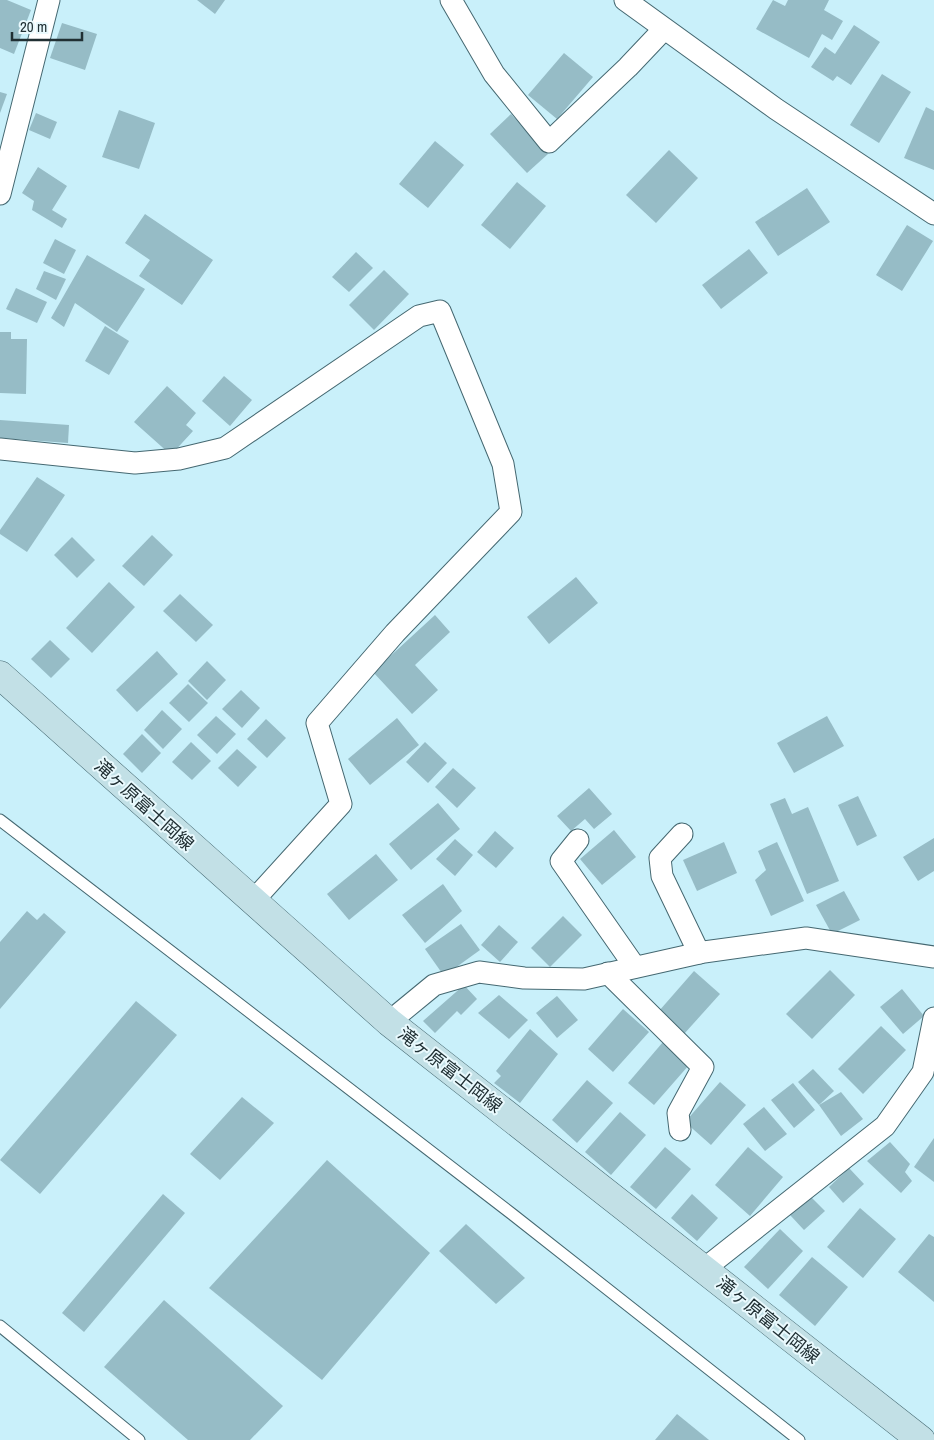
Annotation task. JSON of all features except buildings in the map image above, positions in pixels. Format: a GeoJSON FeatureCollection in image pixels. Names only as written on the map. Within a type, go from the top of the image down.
{"type":"FeatureCollection","features":[{"type":"Feature","properties":{"kind":"main road","name":"滝ヶ原富士岡線"},"geometry":{"type":"LineString","coordinates":[[0,675],[252,902],[389,1022],[921,1440]]}},
{"type":"Feature","properties":{"kind":"street"},"geometry":{"type":"LineString","coordinates":[[0,194],[49,0]]}},
{"type":"Feature","properties":{"kind":"street"},"geometry":{"type":"LineString","coordinates":[[451,0],[494,74],[550,142],[628,67],[664,29]]}},
{"type":"Feature","properties":{"kind":"street"},"geometry":{"type":"LineString","coordinates":[[625,0],[776,109],[934,214]]}},
{"type":"Feature","properties":{"kind":"street"},"geometry":{"type":"LineString","coordinates":[[0,449],[135,463],[179,459],[225,448],[419,316],[440,311],[503,464],[510,512],[395,633],[317,723],[341,804],[252,902]]}},
{"type":"Feature","properties":{"kind":"street"},"geometry":{"type":"LineString","coordinates":[[682,834],[660,858],[662,876],[698,953]]}},
{"type":"Feature","properties":{"kind":"street"},"geometry":{"type":"LineString","coordinates":[[578,840],[561,862],[635,967]]}},
{"type":"Feature","properties":{"kind":"street"},"geometry":{"type":"LineString","coordinates":[[389,1022],[434,985],[479,972],[524,978],[584,979],[698,953],[806,938],[934,957]]}},
{"type":"Feature","properties":{"kind":"street"},"geometry":{"type":"LineString","coordinates":[[608,973],[703,1067],[678,1113],[680,1130]]}},
{"type":"Feature","properties":{"kind":"street"},"geometry":{"type":"LineString","coordinates":[[704,1269],[885,1126],[923,1072],[934,1018]]}},
{"type":"Feature","properties":{"kind":"lane"},"geometry":{"type":"LineString","coordinates":[[0,820],[504,1208],[799,1440]]}},
{"type":"Feature","properties":{"kind":"lane"},"geometry":{"type":"LineString","coordinates":[[0,1326],[140,1440]]}}]}
